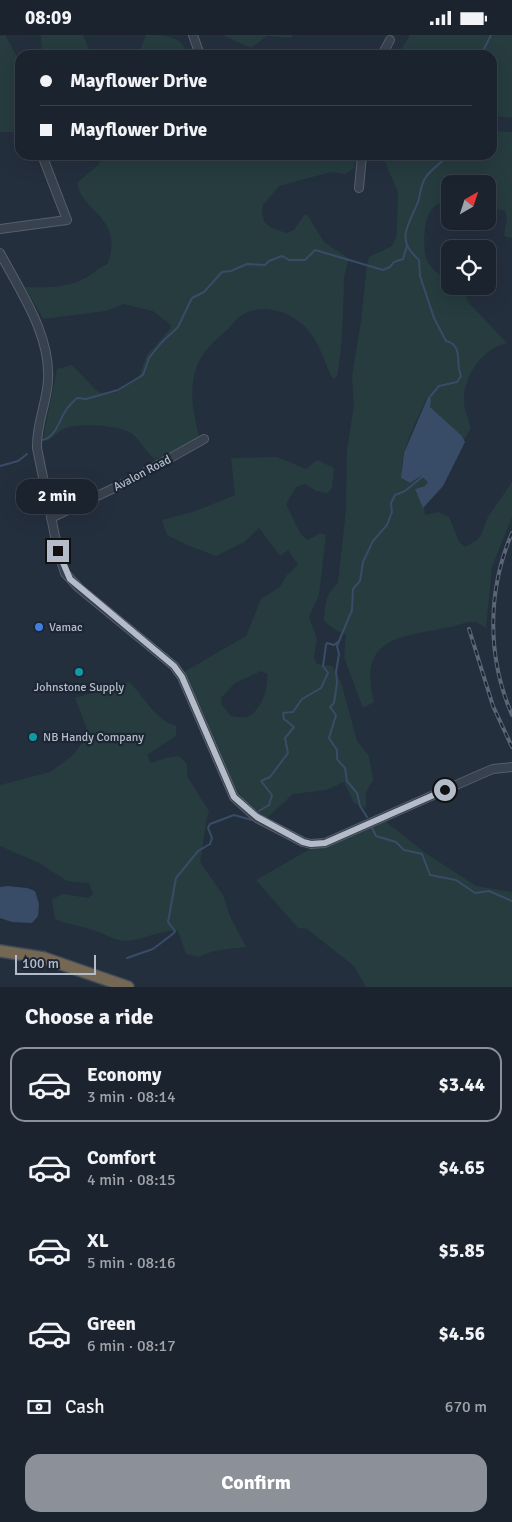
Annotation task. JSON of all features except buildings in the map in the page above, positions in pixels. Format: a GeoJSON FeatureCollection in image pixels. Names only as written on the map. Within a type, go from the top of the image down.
{"type":"FeatureCollection","features":[{"type":"Feature","properties":{"kind":"highway"},"geometry":{"type":"LineString","coordinates":[[0,951],[44,958],[128,987]]}},
{"type":"Feature","properties":{"kind":"street"},"geometry":{"type":"LineString","coordinates":[[193,35],[198,50]]}},
{"type":"Feature","properties":{"kind":"street"},"geometry":{"type":"LineString","coordinates":[[385,50],[390,40]]}},
{"type":"Feature","properties":{"kind":"street"},"geometry":{"type":"LineString","coordinates":[[0,229],[67,220],[44,160]]}},
{"type":"Feature","properties":{"kind":"street"},"geometry":{"type":"LineString","coordinates":[[358,188],[361,160]]}},
{"type":"Feature","properties":{"kind":"street"},"geometry":{"type":"LineString","coordinates":[[0,253],[32,313],[47,354],[48,381],[37,437],[39,460],[60,562],[70,579],[174,666],[182,677],[234,797],[257,817],[281,832],[311,844],[325,843],[493,769],[512,767]]}},
{"type":"Feature","properties":{"kind":"street","name":"Avalon Road"},"geometry":{"type":"LineString","coordinates":[[51,518],[131,480],[204,439]]}},
{"type":"Feature","properties":{"kind":"green space"},"geometry":{"type":"Polygon","coordinates":[[[5,35],[15,53],[15,132],[0,132],[0,36],[5,35]]]}},
{"type":"Feature","properties":{"kind":"green space"},"geometry":{"type":"Polygon","coordinates":[[[41,35],[83,35],[89,50],[42,50],[41,35]]]}},
{"type":"Feature","properties":{"kind":"green space"},"geometry":{"type":"Polygon","coordinates":[[[146,35],[170,37],[179,41],[186,50],[140,50],[146,35]]]}},
{"type":"Feature","properties":{"kind":"green space"},"geometry":{"type":"Polygon","coordinates":[[[222,35],[293,35],[291,38],[267,36],[251,48],[222,35]]]}},
{"type":"Feature","properties":{"kind":"green space"},"geometry":{"type":"Polygon","coordinates":[[[410,35],[512,35],[512,118],[497,116],[497,50],[401,50],[410,35]]]}},
{"type":"Feature","properties":{"kind":"green space"},"geometry":{"type":"Polygon","coordinates":[[[497,131],[512,132],[512,238],[504,236],[507,218],[505,211],[496,209],[496,175],[441,175],[441,203],[431,210],[428,216],[424,247],[427,260],[441,276],[441,295],[466,295],[469,303],[507,343],[489,351],[481,358],[466,384],[464,404],[471,428],[464,440],[430,407],[427,397],[409,438],[402,471],[403,480],[410,483],[421,476],[428,482],[425,486],[415,489],[424,507],[425,515],[438,512],[449,517],[459,542],[465,547],[476,541],[481,535],[488,517],[512,482],[512,517],[492,567],[486,628],[476,622],[468,622],[411,635],[395,640],[382,648],[373,660],[370,677],[374,702],[363,708],[344,657],[346,634],[337,631],[324,621],[325,605],[330,591],[338,583],[346,510],[347,449],[354,406],[352,377],[367,265],[369,257],[392,246],[397,230],[398,192],[384,160],[497,160],[497,131]]]}},
{"type":"Feature","properties":{"kind":"green space"},"geometry":{"type":"Polygon","coordinates":[[[100,160],[355,160],[354,168],[345,174],[331,172],[279,186],[263,205],[262,213],[264,221],[270,227],[286,233],[294,230],[305,214],[324,242],[348,258],[344,278],[342,340],[337,376],[334,379],[331,376],[316,341],[303,324],[277,311],[258,309],[240,316],[200,359],[192,388],[194,413],[199,437],[189,445],[155,459],[131,433],[118,428],[90,425],[66,428],[46,441],[43,438],[57,369],[72,365],[97,391],[105,394],[117,392],[138,379],[147,355],[170,329],[171,325],[153,311],[124,304],[106,311],[43,319],[25,287],[55,287],[73,283],[108,263],[111,242],[109,231],[104,221],[84,199],[79,191],[78,182],[99,164],[100,160]]]}},
{"type":"Feature","properties":{"kind":"green space"},"geometry":{"type":"Polygon","coordinates":[[[277,457],[306,469],[317,460],[334,468],[332,488],[328,493],[316,491],[305,484],[296,487],[286,504],[301,535],[308,540],[321,533],[326,535],[319,595],[309,617],[317,639],[314,657],[317,664],[332,666],[341,682],[357,741],[369,756],[373,780],[366,792],[366,808],[354,803],[344,782],[326,790],[293,794],[267,818],[246,804],[229,776],[205,716],[184,672],[246,636],[261,599],[280,587],[286,576],[298,565],[288,550],[280,556],[259,528],[244,542],[216,556],[167,535],[162,520],[193,512],[235,495],[231,458],[277,457]],[[261,671],[235,683],[221,698],[222,705],[231,716],[247,717],[256,710],[263,699],[267,685],[267,674],[261,671]]]}},
{"type":"Feature","properties":{"kind":"green space"},"geometry":{"type":"Polygon","coordinates":[[[129,682],[156,713],[168,723],[176,726],[176,736],[147,755],[151,763],[179,756],[187,764],[187,776],[209,811],[200,862],[223,895],[230,916],[246,947],[217,951],[199,957],[186,954],[178,931],[122,941],[91,929],[55,919],[52,899],[63,894],[88,898],[93,894],[89,883],[67,881],[39,863],[0,846],[0,785],[50,772],[72,756],[89,734],[75,698],[129,682]]]}},
{"type":"Feature","properties":{"kind":"green space"},"geometry":{"type":"Polygon","coordinates":[[[385,821],[424,852],[476,886],[512,892],[512,987],[366,987],[354,966],[307,929],[298,928],[256,880],[310,849],[358,834],[385,821]]]}},
{"type":"Feature","properties":{"kind":"water"},"geometry":{"type":"Polygon","coordinates":[[[428,397],[431,399],[430,407],[462,436],[465,442],[443,486],[423,508],[415,489],[425,486],[428,482],[421,476],[410,483],[401,478],[404,453],[428,397]]]}},
{"type":"Feature","properties":{"kind":"water"},"geometry":{"type":"Polygon","coordinates":[[[0,887],[27,888],[35,891],[39,904],[38,916],[32,923],[12,922],[0,918],[0,887]]]}},
{"type":"Feature","properties":{"kind":"waterway"},"geometry":{"type":"LineString","coordinates":[[484,50],[491,35]]}},
{"type":"Feature","properties":{"kind":"waterway"},"geometry":{"type":"LineString","coordinates":[[429,398],[439,386],[457,382],[461,376],[457,351],[452,343],[446,341],[434,318],[420,276],[419,260],[407,246],[406,232],[418,202],[424,180],[444,160]]}},
{"type":"Feature","properties":{"kind":"waterway"},"geometry":{"type":"LineString","coordinates":[[42,440],[51,436],[67,408],[77,398],[86,399],[118,390],[143,375],[149,358],[178,327],[192,298],[204,292],[222,272],[231,271],[247,264],[265,265],[269,261],[282,256],[289,260],[305,260],[315,250],[383,270],[390,267],[394,262],[403,259],[407,246]]}},
{"type":"Feature","properties":{"kind":"waterway"},"geometry":{"type":"LineString","coordinates":[[0,466],[18,461],[27,454]]}},
{"type":"Feature","properties":{"kind":"waterway"},"geometry":{"type":"LineString","coordinates":[[367,817],[360,806],[357,793],[347,781],[345,768],[337,759],[337,750],[329,738],[336,715],[330,707],[334,703],[337,683],[336,672],[339,654],[337,646],[352,610],[353,589],[360,581],[363,562],[373,541],[387,525],[392,512],[391,503],[395,495],[405,491],[422,477]]}},
{"type":"Feature","properties":{"kind":"waterway"},"geometry":{"type":"LineString","coordinates":[[259,811],[269,805],[272,795],[261,781],[270,777],[288,753],[285,738],[294,727],[284,719],[283,713],[293,712],[302,699],[321,688],[328,673],[323,666],[326,645],[327,643],[334,645],[339,641]]}},
{"type":"Feature","properties":{"kind":"waterway"},"geometry":{"type":"LineString","coordinates":[[127,958],[153,949],[174,933],[175,931],[168,922],[176,878],[198,851],[210,844],[212,838],[208,828],[210,824],[234,815],[252,820]]}},
{"type":"Feature","properties":{"kind":"waterway"},"geometry":{"type":"LineString","coordinates":[[372,828],[376,836],[396,842],[404,850],[422,854],[430,875],[456,880],[475,893],[489,891],[512,901]]}},
{"type":"Feature","properties":{"kind":"railway"},"geometry":{"type":"LineString","coordinates":[[512,533],[498,578],[493,624],[498,670],[512,715]]}},
{"type":"Feature","properties":{"kind":"railway"},"geometry":{"type":"LineString","coordinates":[[469,629],[493,706],[512,747]]}},
{"type":"Feature","properties":{"kind":"place","name":"Vamac"},"geometry":{"type":"Point","coordinates":[39,627]}},
{"type":"Feature","properties":{"kind":"place","name":"Johnstone Supply"},"geometry":{"type":"Point","coordinates":[79,672]}},
{"type":"Feature","properties":{"kind":"place","name":"NB Handy Company"},"geometry":{"type":"Point","coordinates":[33,737]}},
{"type":"Feature","properties":{"kind":"route"},"geometry":{"type":"LineString","coordinates":[[58,551],[65,573],[79,588],[163,655],[174,666],[182,677],[234,797],[242,806],[281,832],[311,844],[325,843],[445,790]]}}]}
